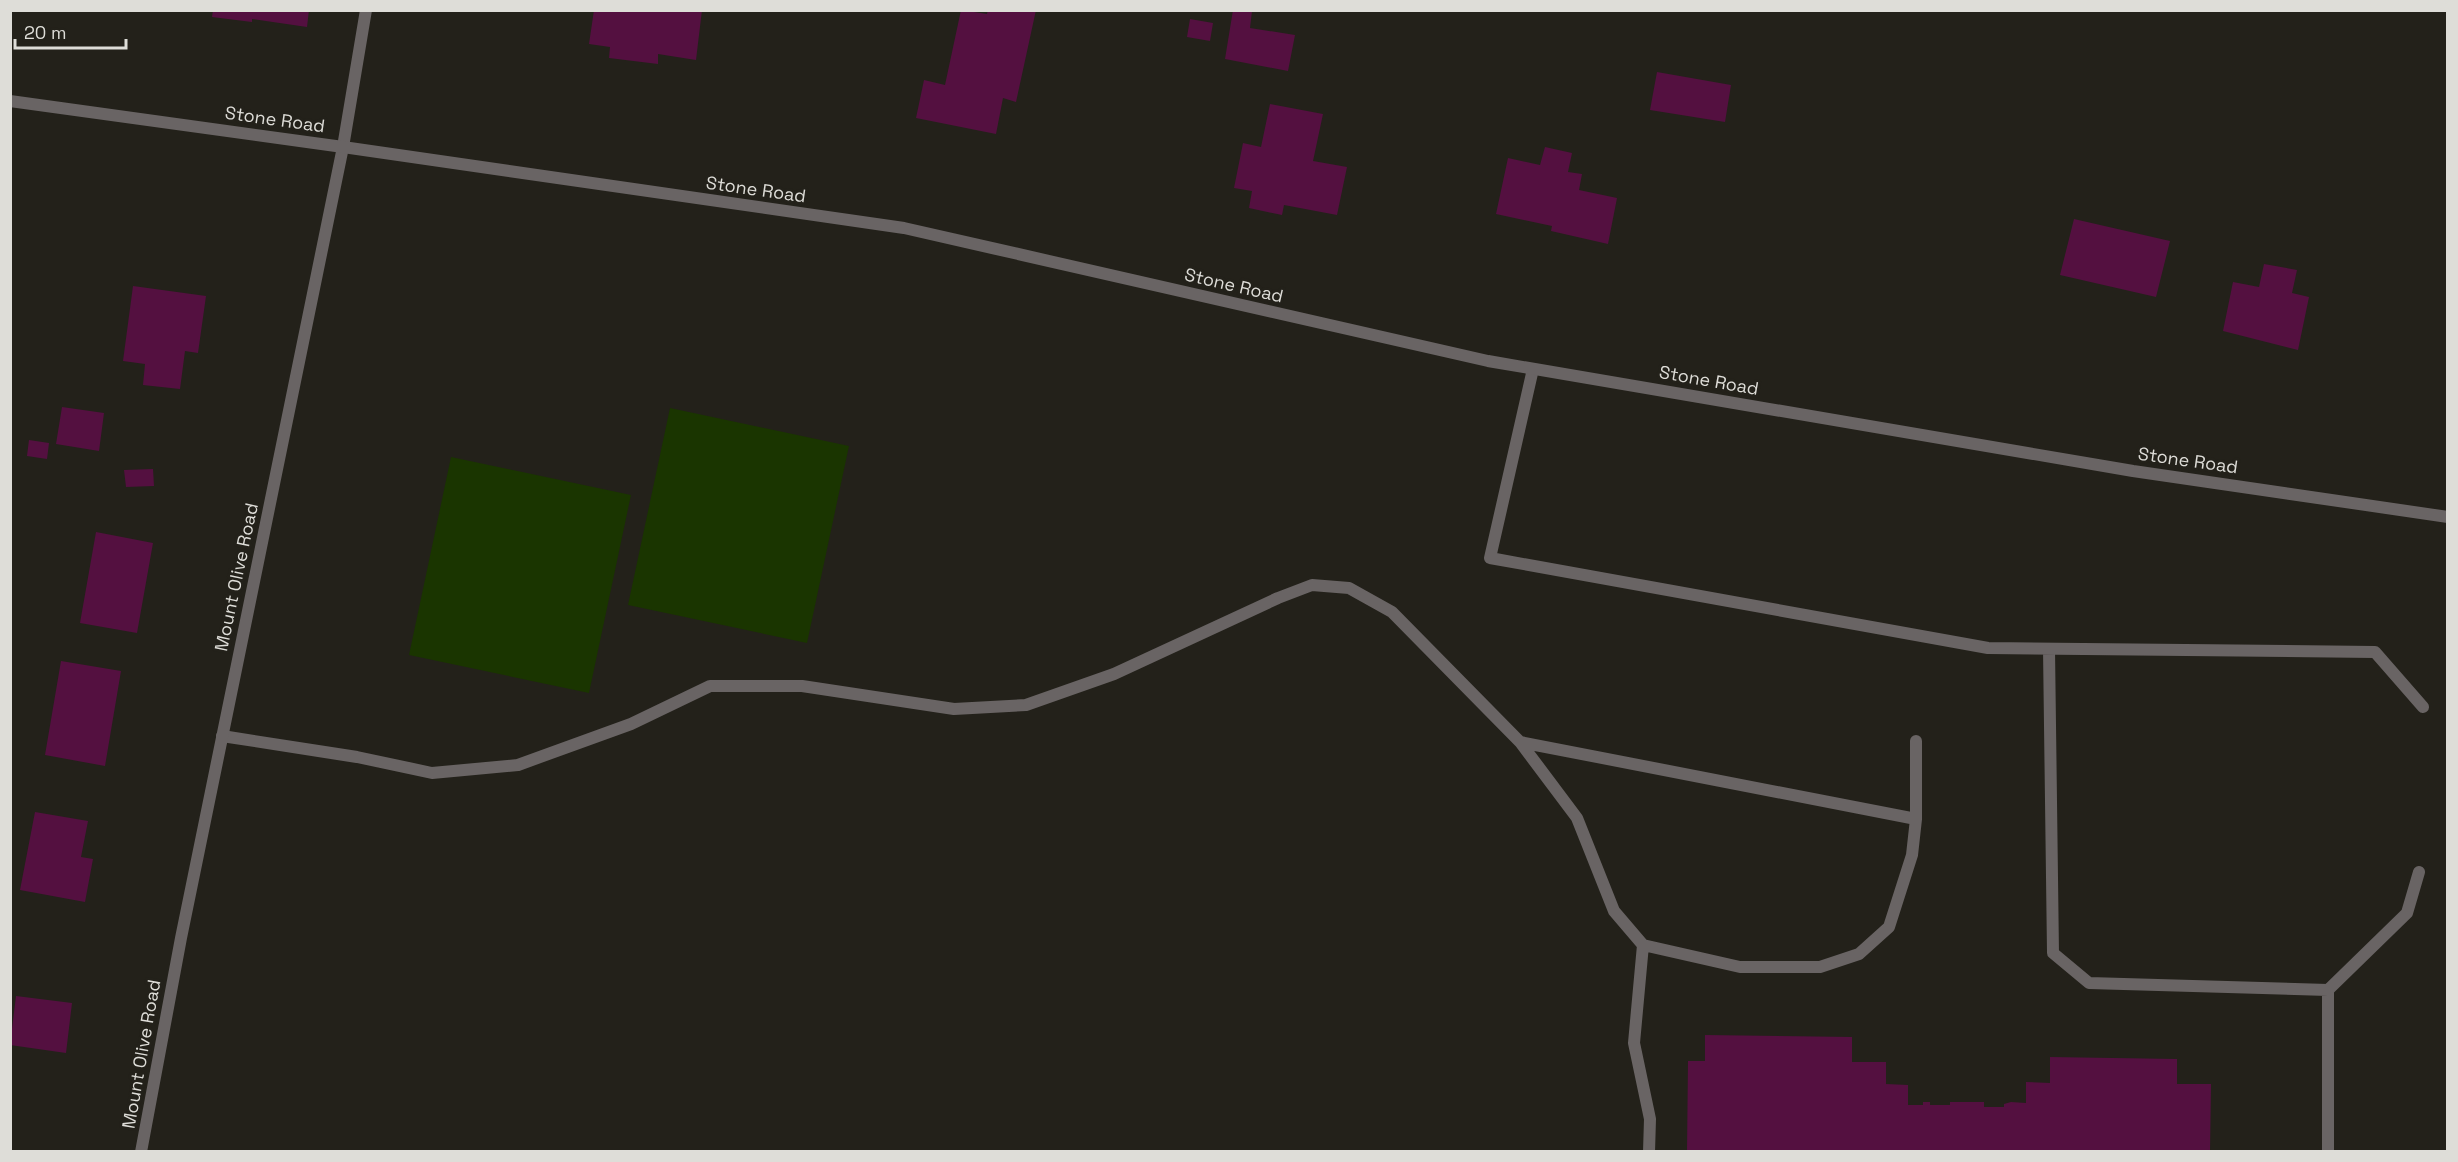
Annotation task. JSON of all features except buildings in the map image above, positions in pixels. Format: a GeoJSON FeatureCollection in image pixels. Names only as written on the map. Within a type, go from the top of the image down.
{"type":"FeatureCollection","features":[{"type":"Feature","properties":{"kind":"street","name":"Mount Olive Road"},"geometry":{"type":"LineString","coordinates":[[141,1152],[181,938],[343,147],[366,10]]}},
{"type":"Feature","properties":{"kind":"street","name":"Stone Road"},"geometry":{"type":"LineString","coordinates":[[10,101],[904,228],[1488,361],[2133,471],[2448,517]]}},
{"type":"Feature","properties":{"kind":"street"},"geometry":{"type":"LineString","coordinates":[[1533,369],[1490,558],[1988,648],[2374,652],[2423,707]]}},
{"type":"Feature","properties":{"kind":"street"},"geometry":{"type":"LineString","coordinates":[[222,736],[432,773],[518,765],[631,724],[710,686],[802,686],[954,709],[1026,705],[1114,674],[1278,598],[1312,585],[1349,588],[1392,612],[1520,742],[1577,818],[1614,911],[1644,945],[1740,967],[1820,968],[1859,954],[1889,927],[1912,855],[1916,819],[1916,741]]}},
{"type":"Feature","properties":{"kind":"street"},"geometry":{"type":"LineString","coordinates":[[2049,648],[2053,953],[2089,982],[2328,990]]}},
{"type":"Feature","properties":{"kind":"street"},"geometry":{"type":"LineString","coordinates":[[1520,742],[1916,819]]}},
{"type":"Feature","properties":{"kind":"street"},"geometry":{"type":"LineString","coordinates":[[2328,1152],[2328,990],[2407,913],[2419,872]]}},
{"type":"Feature","properties":{"kind":"street"},"geometry":{"type":"LineString","coordinates":[[1644,945],[1634,1043],[1650,1119],[1649,1152]]}},
{"type":"Feature","properties":{"kind":"green space"},"geometry":{"type":"Polygon","coordinates":[[[670,408],[849,446],[807,643],[628,605],[670,408]]]}},
{"type":"Feature","properties":{"kind":"green space"},"geometry":{"type":"Polygon","coordinates":[[[451,457],[631,495],[589,693],[409,655],[451,457]]]}}]}
